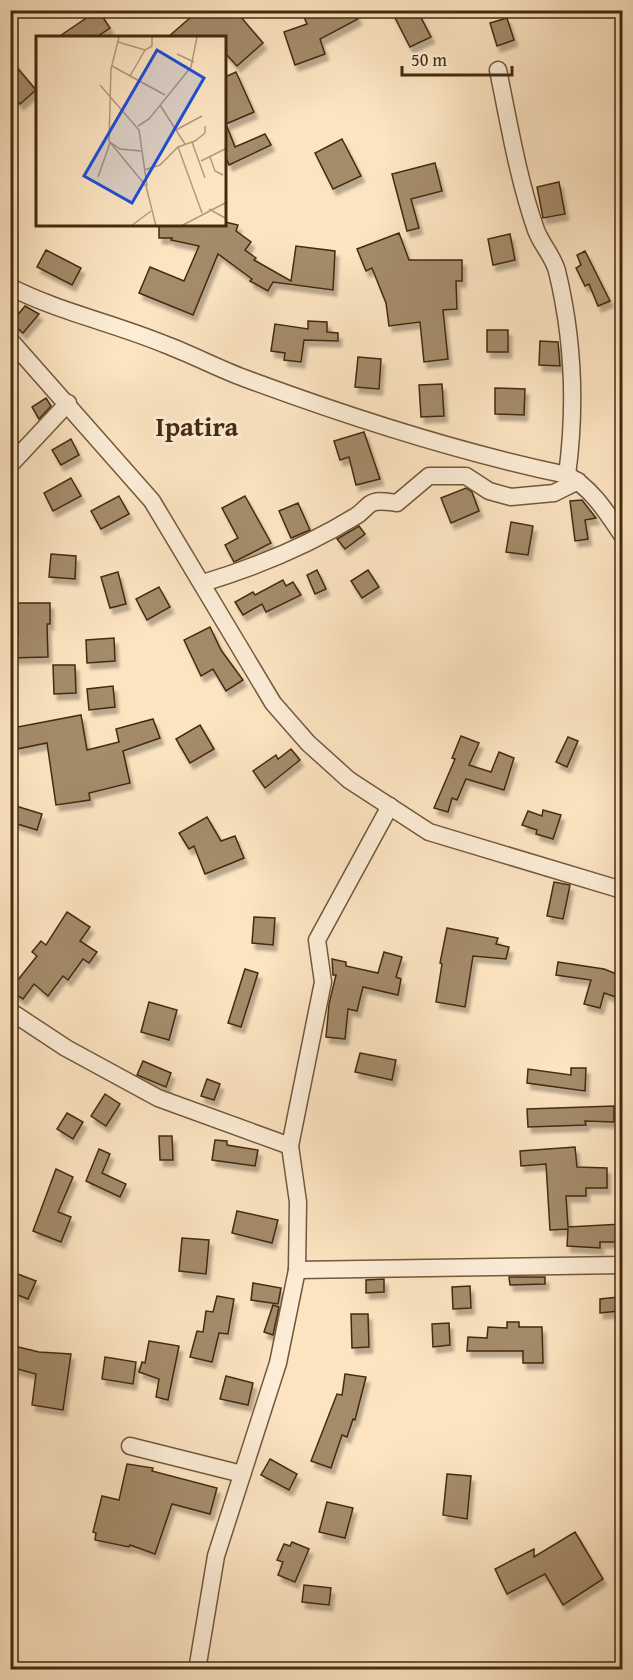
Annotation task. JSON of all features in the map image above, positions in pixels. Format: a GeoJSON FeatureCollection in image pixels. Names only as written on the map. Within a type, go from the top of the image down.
{"type":"FeatureCollection","features":[{"type":"Feature","properties":{"kind":"street"},"geometry":{"type":"LineString","coordinates":[[203,583],[247,570],[329,531],[358,515],[369,505],[380,501],[397,503],[429,476],[466,476],[489,491],[511,497],[554,493],[572,478],[573,427],[566,322],[556,268],[536,232],[527,199],[498,69]]}},
{"type":"Feature","properties":{"kind":"street"},"geometry":{"type":"LineString","coordinates":[[10,287],[69,313],[163,343],[243,378],[290,394],[488,458],[572,478],[609,515],[622,535]]}},
{"type":"Feature","properties":{"kind":"street"},"geometry":{"type":"LineString","coordinates":[[10,340],[68,403],[152,501],[273,703],[324,758],[349,780],[429,832],[622,890]]}},
{"type":"Feature","properties":{"kind":"street"},"geometry":{"type":"LineString","coordinates":[[10,465],[68,403]]}},
{"type":"Feature","properties":{"kind":"street"},"geometry":{"type":"LineString","coordinates":[[197,1670],[216,1556],[278,1363],[297,1270],[298,1202],[290,1146],[323,982],[317,940],[390,806]]}},
{"type":"Feature","properties":{"kind":"street"},"geometry":{"type":"LineString","coordinates":[[10,1011],[66,1048],[158,1098],[290,1146]]}},
{"type":"Feature","properties":{"kind":"street"},"geometry":{"type":"LineString","coordinates":[[297,1270],[622,1265]]}},
{"type":"Feature","properties":{"kind":"street"},"geometry":{"type":"LineString","coordinates":[[130,1446],[242,1474]]}},
{"type":"Feature","properties":{"kind":"building"},"geometry":{"type":"Polygon","coordinates":[[[98,10],[110,28],[98,36],[60,36],[98,10]]]}},
{"type":"Feature","properties":{"kind":"building"},"geometry":{"type":"Polygon","coordinates":[[[199,10],[235,10],[263,43],[237,66],[226,54],[226,36],[169,36],[199,10]]]}},
{"type":"Feature","properties":{"kind":"building"},"geometry":{"type":"Polygon","coordinates":[[[301,10],[354,10],[358,19],[320,39],[325,54],[295,65],[284,32],[307,24],[301,10]]]}},
{"type":"Feature","properties":{"kind":"building"},"geometry":{"type":"Polygon","coordinates":[[[391,10],[417,10],[431,37],[410,47],[391,10]]]}},
{"type":"Feature","properties":{"kind":"building"},"geometry":{"type":"Polygon","coordinates":[[[507,18],[514,40],[497,46],[490,23],[507,18]]]}},
{"type":"Feature","properties":{"kind":"building"},"geometry":{"type":"Polygon","coordinates":[[[10,59],[36,90],[20,104],[10,93],[10,59]]]}},
{"type":"Feature","properties":{"kind":"building"},"geometry":{"type":"Polygon","coordinates":[[[236,72],[254,112],[226,124],[226,77],[236,72]]]}},
{"type":"Feature","properties":{"kind":"building"},"geometry":{"type":"Polygon","coordinates":[[[226,124],[235,147],[265,134],[271,145],[229,165],[226,158],[226,124]]]}},
{"type":"Feature","properties":{"kind":"building"},"geometry":{"type":"Polygon","coordinates":[[[342,139],[361,176],[333,189],[315,153],[342,139]]]}},
{"type":"Feature","properties":{"kind":"building"},"geometry":{"type":"Polygon","coordinates":[[[435,163],[442,191],[411,199],[419,228],[407,231],[392,174],[435,163]]]}},
{"type":"Feature","properties":{"kind":"building"},"geometry":{"type":"Polygon","coordinates":[[[559,182],[565,214],[543,218],[537,187],[559,182]]]}},
{"type":"Feature","properties":{"kind":"building"},"geometry":{"type":"Polygon","coordinates":[[[226,222],[238,225],[236,231],[251,242],[245,250],[256,258],[254,260],[291,281],[296,246],[335,251],[333,290],[273,282],[268,291],[250,281],[252,279],[218,254],[193,315],[139,293],[150,267],[184,281],[199,246],[171,240],[172,238],[159,238],[159,226],[226,226],[226,222]]]}},
{"type":"Feature","properties":{"kind":"building"},"geometry":{"type":"Polygon","coordinates":[[[399,233],[409,260],[462,260],[462,281],[456,281],[457,309],[443,310],[448,359],[424,362],[420,322],[389,326],[386,303],[372,268],[366,271],[357,249],[399,233]]]}},
{"type":"Feature","properties":{"kind":"building"},"geometry":{"type":"Polygon","coordinates":[[[510,234],[515,260],[493,265],[488,239],[510,234]]]}},
{"type":"Feature","properties":{"kind":"building"},"geometry":{"type":"Polygon","coordinates":[[[46,250],[81,268],[72,285],[37,267],[46,250]]]}},
{"type":"Feature","properties":{"kind":"building"},"geometry":{"type":"Polygon","coordinates":[[[585,251],[610,301],[598,306],[589,284],[585,286],[576,268],[581,265],[577,255],[585,251]]]}},
{"type":"Feature","properties":{"kind":"building"},"geometry":{"type":"Polygon","coordinates":[[[25,306],[39,314],[23,333],[11,323],[25,306]]]}},
{"type":"Feature","properties":{"kind":"building"},"geometry":{"type":"Polygon","coordinates":[[[308,321],[327,322],[327,332],[338,333],[338,341],[304,340],[301,362],[284,360],[285,353],[271,351],[275,324],[308,329],[308,321]]]}},
{"type":"Feature","properties":{"kind":"building"},"geometry":{"type":"Polygon","coordinates":[[[487,330],[508,330],[508,352],[487,352],[487,330]]]}},
{"type":"Feature","properties":{"kind":"building"},"geometry":{"type":"Polygon","coordinates":[[[540,341],[558,342],[560,366],[539,365],[540,341]]]}},
{"type":"Feature","properties":{"kind":"building"},"geometry":{"type":"Polygon","coordinates":[[[358,357],[381,359],[379,389],[355,387],[358,357]]]}},
{"type":"Feature","properties":{"kind":"building"},"geometry":{"type":"Polygon","coordinates":[[[442,384],[444,416],[421,417],[419,385],[442,384]]]}},
{"type":"Feature","properties":{"kind":"building"},"geometry":{"type":"Polygon","coordinates":[[[495,388],[525,389],[524,415],[495,414],[495,388]]]}},
{"type":"Feature","properties":{"kind":"building"},"geometry":{"type":"Polygon","coordinates":[[[46,398],[51,406],[39,419],[32,407],[46,398]]]}},
{"type":"Feature","properties":{"kind":"building"},"geometry":{"type":"Polygon","coordinates":[[[364,432],[380,479],[356,485],[349,457],[340,460],[334,441],[364,432]]]}},
{"type":"Feature","properties":{"kind":"building"},"geometry":{"type":"Polygon","coordinates":[[[71,439],[79,455],[61,465],[52,450],[71,439]]]}},
{"type":"Feature","properties":{"kind":"building"},"geometry":{"type":"Polygon","coordinates":[[[71,478],[81,496],[53,511],[44,493],[71,478]]]}},
{"type":"Feature","properties":{"kind":"building"},"geometry":{"type":"Polygon","coordinates":[[[466,488],[472,492],[479,511],[451,523],[441,498],[466,488]]]}},
{"type":"Feature","properties":{"kind":"building"},"geometry":{"type":"Polygon","coordinates":[[[119,496],[129,514],[101,529],[91,511],[119,496]]]}},
{"type":"Feature","properties":{"kind":"building"},"geometry":{"type":"Polygon","coordinates":[[[245,496],[271,543],[234,562],[225,545],[238,538],[222,508],[245,496]]]}},
{"type":"Feature","properties":{"kind":"building"},"geometry":{"type":"Polygon","coordinates":[[[582,500],[596,518],[585,520],[588,539],[575,541],[570,501],[582,500]]]}},
{"type":"Feature","properties":{"kind":"building"},"geometry":{"type":"Polygon","coordinates":[[[298,503],[310,530],[291,538],[279,511],[298,503]]]}},
{"type":"Feature","properties":{"kind":"building"},"geometry":{"type":"Polygon","coordinates":[[[511,522],[533,526],[528,555],[506,552],[511,522]]]}},
{"type":"Feature","properties":{"kind":"building"},"geometry":{"type":"Polygon","coordinates":[[[359,526],[365,534],[345,549],[337,539],[359,526]]]}},
{"type":"Feature","properties":{"kind":"building"},"geometry":{"type":"Polygon","coordinates":[[[51,554],[76,556],[75,579],[49,577],[51,554]]]}},
{"type":"Feature","properties":{"kind":"building"},"geometry":{"type":"Polygon","coordinates":[[[317,570],[326,589],[315,594],[307,575],[317,570]]]}},
{"type":"Feature","properties":{"kind":"building"},"geometry":{"type":"Polygon","coordinates":[[[368,570],[379,587],[362,598],[351,581],[368,570]]]}},
{"type":"Feature","properties":{"kind":"building"},"geometry":{"type":"Polygon","coordinates":[[[118,572],[126,604],[110,608],[101,577],[118,572]]]}},
{"type":"Feature","properties":{"kind":"building"},"geometry":{"type":"Polygon","coordinates":[[[283,580],[286,586],[293,582],[301,595],[266,612],[262,604],[243,615],[235,602],[253,592],[255,595],[283,580]]]}},
{"type":"Feature","properties":{"kind":"building"},"geometry":{"type":"Polygon","coordinates":[[[159,587],[170,607],[147,620],[136,599],[159,587]]]}},
{"type":"Feature","properties":{"kind":"building"},"geometry":{"type":"Polygon","coordinates":[[[18,603],[50,603],[50,624],[47,624],[48,657],[10,658],[10,636],[18,636],[18,603]]]}},
{"type":"Feature","properties":{"kind":"building"},"geometry":{"type":"Polygon","coordinates":[[[210,627],[221,650],[243,680],[226,691],[213,669],[201,676],[184,640],[210,627]]]}},
{"type":"Feature","properties":{"kind":"building"},"geometry":{"type":"Polygon","coordinates":[[[114,638],[115,661],[87,663],[86,640],[114,638]]]}},
{"type":"Feature","properties":{"kind":"building"},"geometry":{"type":"Polygon","coordinates":[[[53,665],[75,665],[76,693],[54,694],[53,665]]]}},
{"type":"Feature","properties":{"kind":"building"},"geometry":{"type":"Polygon","coordinates":[[[113,686],[115,707],[89,710],[87,689],[113,686]]]}},
{"type":"Feature","properties":{"kind":"building"},"geometry":{"type":"Polygon","coordinates":[[[81,715],[87,750],[119,742],[116,729],[153,719],[160,738],[123,751],[130,783],[89,793],[90,800],[56,805],[47,743],[17,749],[12,728],[81,715]]]}},
{"type":"Feature","properties":{"kind":"building"},"geometry":{"type":"Polygon","coordinates":[[[200,725],[214,749],[190,763],[176,739],[200,725]]]}},
{"type":"Feature","properties":{"kind":"building"},"geometry":{"type":"Polygon","coordinates":[[[461,736],[479,743],[469,765],[491,772],[499,752],[514,758],[504,790],[466,779],[457,800],[452,798],[448,812],[434,808],[455,759],[452,758],[461,736]]]}},
{"type":"Feature","properties":{"kind":"building"},"geometry":{"type":"Polygon","coordinates":[[[568,737],[578,741],[567,767],[556,762],[568,737]]]}},
{"type":"Feature","properties":{"kind":"building"},"geometry":{"type":"Polygon","coordinates":[[[291,749],[300,760],[265,788],[253,771],[276,755],[278,759],[291,749]]]}},
{"type":"Feature","properties":{"kind":"building"},"geometry":{"type":"Polygon","coordinates":[[[16,806],[42,814],[37,830],[11,822],[16,806]]]}},
{"type":"Feature","properties":{"kind":"building"},"geometry":{"type":"Polygon","coordinates":[[[543,810],[561,815],[553,839],[536,834],[537,830],[522,825],[528,811],[542,816],[543,810]]]}},
{"type":"Feature","properties":{"kind":"building"},"geometry":{"type":"Polygon","coordinates":[[[207,817],[221,841],[235,836],[244,858],[205,874],[194,846],[189,849],[179,833],[207,817]]]}},
{"type":"Feature","properties":{"kind":"building"},"geometry":{"type":"Polygon","coordinates":[[[554,882],[570,885],[563,919],[547,916],[554,882]]]}},
{"type":"Feature","properties":{"kind":"building"},"geometry":{"type":"Polygon","coordinates":[[[67,912],[90,927],[80,941],[97,952],[89,963],[83,959],[68,980],[63,976],[48,996],[34,984],[23,999],[10,991],[10,977],[17,981],[37,956],[32,952],[41,941],[46,945],[67,912]]]}},
{"type":"Feature","properties":{"kind":"building"},"geometry":{"type":"Polygon","coordinates":[[[254,917],[275,918],[273,945],[252,943],[254,917]]]}},
{"type":"Feature","properties":{"kind":"building"},"geometry":{"type":"Polygon","coordinates":[[[447,928],[498,938],[496,944],[509,947],[506,959],[473,956],[465,1007],[436,1002],[447,928]]]}},
{"type":"Feature","properties":{"kind":"building"},"geometry":{"type":"Polygon","coordinates":[[[384,952],[402,957],[396,977],[401,979],[398,995],[363,987],[357,1011],[348,1009],[345,1039],[326,1037],[329,1004],[336,975],[333,975],[332,959],[346,962],[346,966],[378,973],[384,952]]]}},
{"type":"Feature","properties":{"kind":"building"},"geometry":{"type":"Polygon","coordinates":[[[558,962],[604,969],[622,976],[622,999],[604,993],[600,1008],[584,1004],[591,980],[556,975],[558,962]]]}},
{"type":"Feature","properties":{"kind":"building"},"geometry":{"type":"Polygon","coordinates":[[[245,969],[258,973],[241,1027],[228,1023],[245,969]]]}},
{"type":"Feature","properties":{"kind":"building"},"geometry":{"type":"Polygon","coordinates":[[[149,1002],[177,1010],[169,1040],[141,1032],[149,1002]]]}},
{"type":"Feature","properties":{"kind":"building"},"geometry":{"type":"Polygon","coordinates":[[[360,1053],[396,1060],[392,1080],[355,1072],[360,1053]]]}},
{"type":"Feature","properties":{"kind":"building"},"geometry":{"type":"Polygon","coordinates":[[[143,1061],[171,1073],[166,1087],[137,1075],[143,1061]]]}},
{"type":"Feature","properties":{"kind":"building"},"geometry":{"type":"Polygon","coordinates":[[[571,1068],[586,1068],[585,1091],[527,1083],[528,1069],[571,1075],[571,1068]]]}},
{"type":"Feature","properties":{"kind":"building"},"geometry":{"type":"Polygon","coordinates":[[[207,1079],[220,1084],[214,1100],[201,1096],[207,1079]]]}},
{"type":"Feature","properties":{"kind":"building"},"geometry":{"type":"Polygon","coordinates":[[[105,1094],[120,1104],[106,1126],[91,1116],[105,1094]]]}},
{"type":"Feature","properties":{"kind":"building"},"geometry":{"type":"Polygon","coordinates":[[[614,1106],[614,1122],[585,1121],[586,1125],[528,1127],[527,1109],[614,1106]]]}},
{"type":"Feature","properties":{"kind":"building"},"geometry":{"type":"Polygon","coordinates":[[[67,1113],[83,1122],[73,1139],[57,1129],[67,1113]]]}},
{"type":"Feature","properties":{"kind":"building"},"geometry":{"type":"Polygon","coordinates":[[[159,1136],[172,1136],[173,1160],[160,1160],[159,1136]]]}},
{"type":"Feature","properties":{"kind":"building"},"geometry":{"type":"Polygon","coordinates":[[[215,1140],[227,1141],[227,1145],[258,1150],[255,1166],[212,1160],[215,1140]]]}},
{"type":"Feature","properties":{"kind":"building"},"geometry":{"type":"Polygon","coordinates":[[[575,1147],[577,1167],[607,1168],[607,1188],[586,1188],[586,1196],[566,1196],[568,1227],[622,1224],[622,1242],[600,1242],[600,1248],[567,1246],[568,1229],[550,1230],[546,1164],[521,1166],[520,1151],[575,1147]]]}},
{"type":"Feature","properties":{"kind":"building"},"geometry":{"type":"Polygon","coordinates":[[[99,1149],[110,1154],[102,1173],[126,1184],[120,1197],[86,1181],[99,1149]]]}},
{"type":"Feature","properties":{"kind":"building"},"geometry":{"type":"Polygon","coordinates":[[[56,1169],[73,1177],[58,1212],[71,1217],[61,1242],[33,1231],[56,1169]]]}},
{"type":"Feature","properties":{"kind":"building"},"geometry":{"type":"Polygon","coordinates":[[[237,1211],[278,1220],[272,1243],[232,1233],[237,1211]]]}},
{"type":"Feature","properties":{"kind":"building"},"geometry":{"type":"Polygon","coordinates":[[[182,1238],[209,1240],[206,1274],[179,1271],[182,1238]]]}},
{"type":"Feature","properties":{"kind":"building"},"geometry":{"type":"Polygon","coordinates":[[[10,1271],[36,1281],[28,1299],[10,1292],[10,1271]]]}},
{"type":"Feature","properties":{"kind":"building"},"geometry":{"type":"Polygon","coordinates":[[[509,1277],[545,1277],[545,1284],[510,1285],[509,1277]]]}},
{"type":"Feature","properties":{"kind":"building"},"geometry":{"type":"Polygon","coordinates":[[[384,1279],[384,1292],[366,1293],[366,1280],[384,1279]]]}},
{"type":"Feature","properties":{"kind":"building"},"geometry":{"type":"Polygon","coordinates":[[[253,1283],[281,1288],[278,1304],[251,1300],[253,1283]]]}},
{"type":"Feature","properties":{"kind":"building"},"geometry":{"type":"Polygon","coordinates":[[[470,1286],[471,1308],[453,1309],[452,1287],[470,1286]]]}},
{"type":"Feature","properties":{"kind":"building"},"geometry":{"type":"Polygon","coordinates":[[[217,1296],[234,1299],[228,1334],[219,1333],[212,1362],[190,1357],[197,1331],[203,1332],[206,1311],[213,1312],[217,1296]]]}},
{"type":"Feature","properties":{"kind":"building"},"geometry":{"type":"Polygon","coordinates":[[[618,1297],[619,1311],[600,1313],[600,1299],[618,1297]]]}},
{"type":"Feature","properties":{"kind":"building"},"geometry":{"type":"Polygon","coordinates":[[[273,1305],[279,1307],[273,1335],[264,1332],[273,1305]]]}},
{"type":"Feature","properties":{"kind":"building"},"geometry":{"type":"Polygon","coordinates":[[[351,1314],[368,1314],[369,1347],[352,1348],[351,1314]]]}},
{"type":"Feature","properties":{"kind":"building"},"geometry":{"type":"Polygon","coordinates":[[[507,1322],[519,1322],[519,1327],[542,1327],[543,1363],[523,1363],[523,1351],[467,1351],[468,1337],[487,1338],[488,1327],[507,1328],[507,1322]]]}},
{"type":"Feature","properties":{"kind":"building"},"geometry":{"type":"Polygon","coordinates":[[[449,1323],[450,1345],[433,1347],[432,1324],[449,1323]]]}},
{"type":"Feature","properties":{"kind":"building"},"geometry":{"type":"Polygon","coordinates":[[[149,1341],[179,1346],[168,1400],[156,1397],[159,1379],[139,1372],[142,1362],[145,1363],[149,1341]]]}},
{"type":"Feature","properties":{"kind":"building"},"geometry":{"type":"Polygon","coordinates":[[[10,1345],[39,1352],[71,1354],[63,1410],[32,1405],[36,1374],[10,1367],[10,1345]]]}},
{"type":"Feature","properties":{"kind":"building"},"geometry":{"type":"Polygon","coordinates":[[[105,1357],[136,1362],[133,1384],[102,1379],[105,1357]]]}},
{"type":"Feature","properties":{"kind":"building"},"geometry":{"type":"Polygon","coordinates":[[[345,1374],[366,1377],[355,1420],[353,1419],[347,1437],[342,1435],[331,1468],[311,1461],[337,1394],[342,1395],[345,1374]]]}},
{"type":"Feature","properties":{"kind":"building"},"geometry":{"type":"Polygon","coordinates":[[[226,1376],[253,1383],[248,1405],[220,1399],[226,1376]]]}},
{"type":"Feature","properties":{"kind":"building"},"geometry":{"type":"Polygon","coordinates":[[[270,1459],[297,1474],[289,1490],[261,1475],[270,1459]]]}},
{"type":"Feature","properties":{"kind":"building"},"geometry":{"type":"Polygon","coordinates":[[[127,1464],[153,1468],[152,1471],[217,1488],[210,1514],[172,1504],[155,1554],[130,1545],[129,1547],[95,1540],[96,1533],[93,1532],[102,1496],[119,1500],[127,1464]]]}},
{"type":"Feature","properties":{"kind":"building"},"geometry":{"type":"Polygon","coordinates":[[[447,1474],[471,1476],[467,1519],[443,1515],[447,1474]]]}},
{"type":"Feature","properties":{"kind":"building"},"geometry":{"type":"Polygon","coordinates":[[[327,1502],[353,1508],[345,1538],[319,1532],[327,1502]]]}},
{"type":"Feature","properties":{"kind":"building"},"geometry":{"type":"Polygon","coordinates":[[[575,1532],[603,1579],[563,1605],[545,1574],[507,1594],[495,1569],[534,1549],[534,1557],[575,1532]]]}},
{"type":"Feature","properties":{"kind":"building"},"geometry":{"type":"Polygon","coordinates":[[[292,1542],[309,1549],[295,1582],[278,1575],[283,1562],[277,1560],[284,1544],[290,1546],[292,1542]]]}},
{"type":"Feature","properties":{"kind":"building"},"geometry":{"type":"Polygon","coordinates":[[[304,1585],[331,1588],[329,1605],[302,1602],[304,1585]]]}},
{"type":"Feature","properties":{"kind":"district","name":"Ipatira"},"geometry":{"type":"Point","coordinates":[197,426]}}]}
